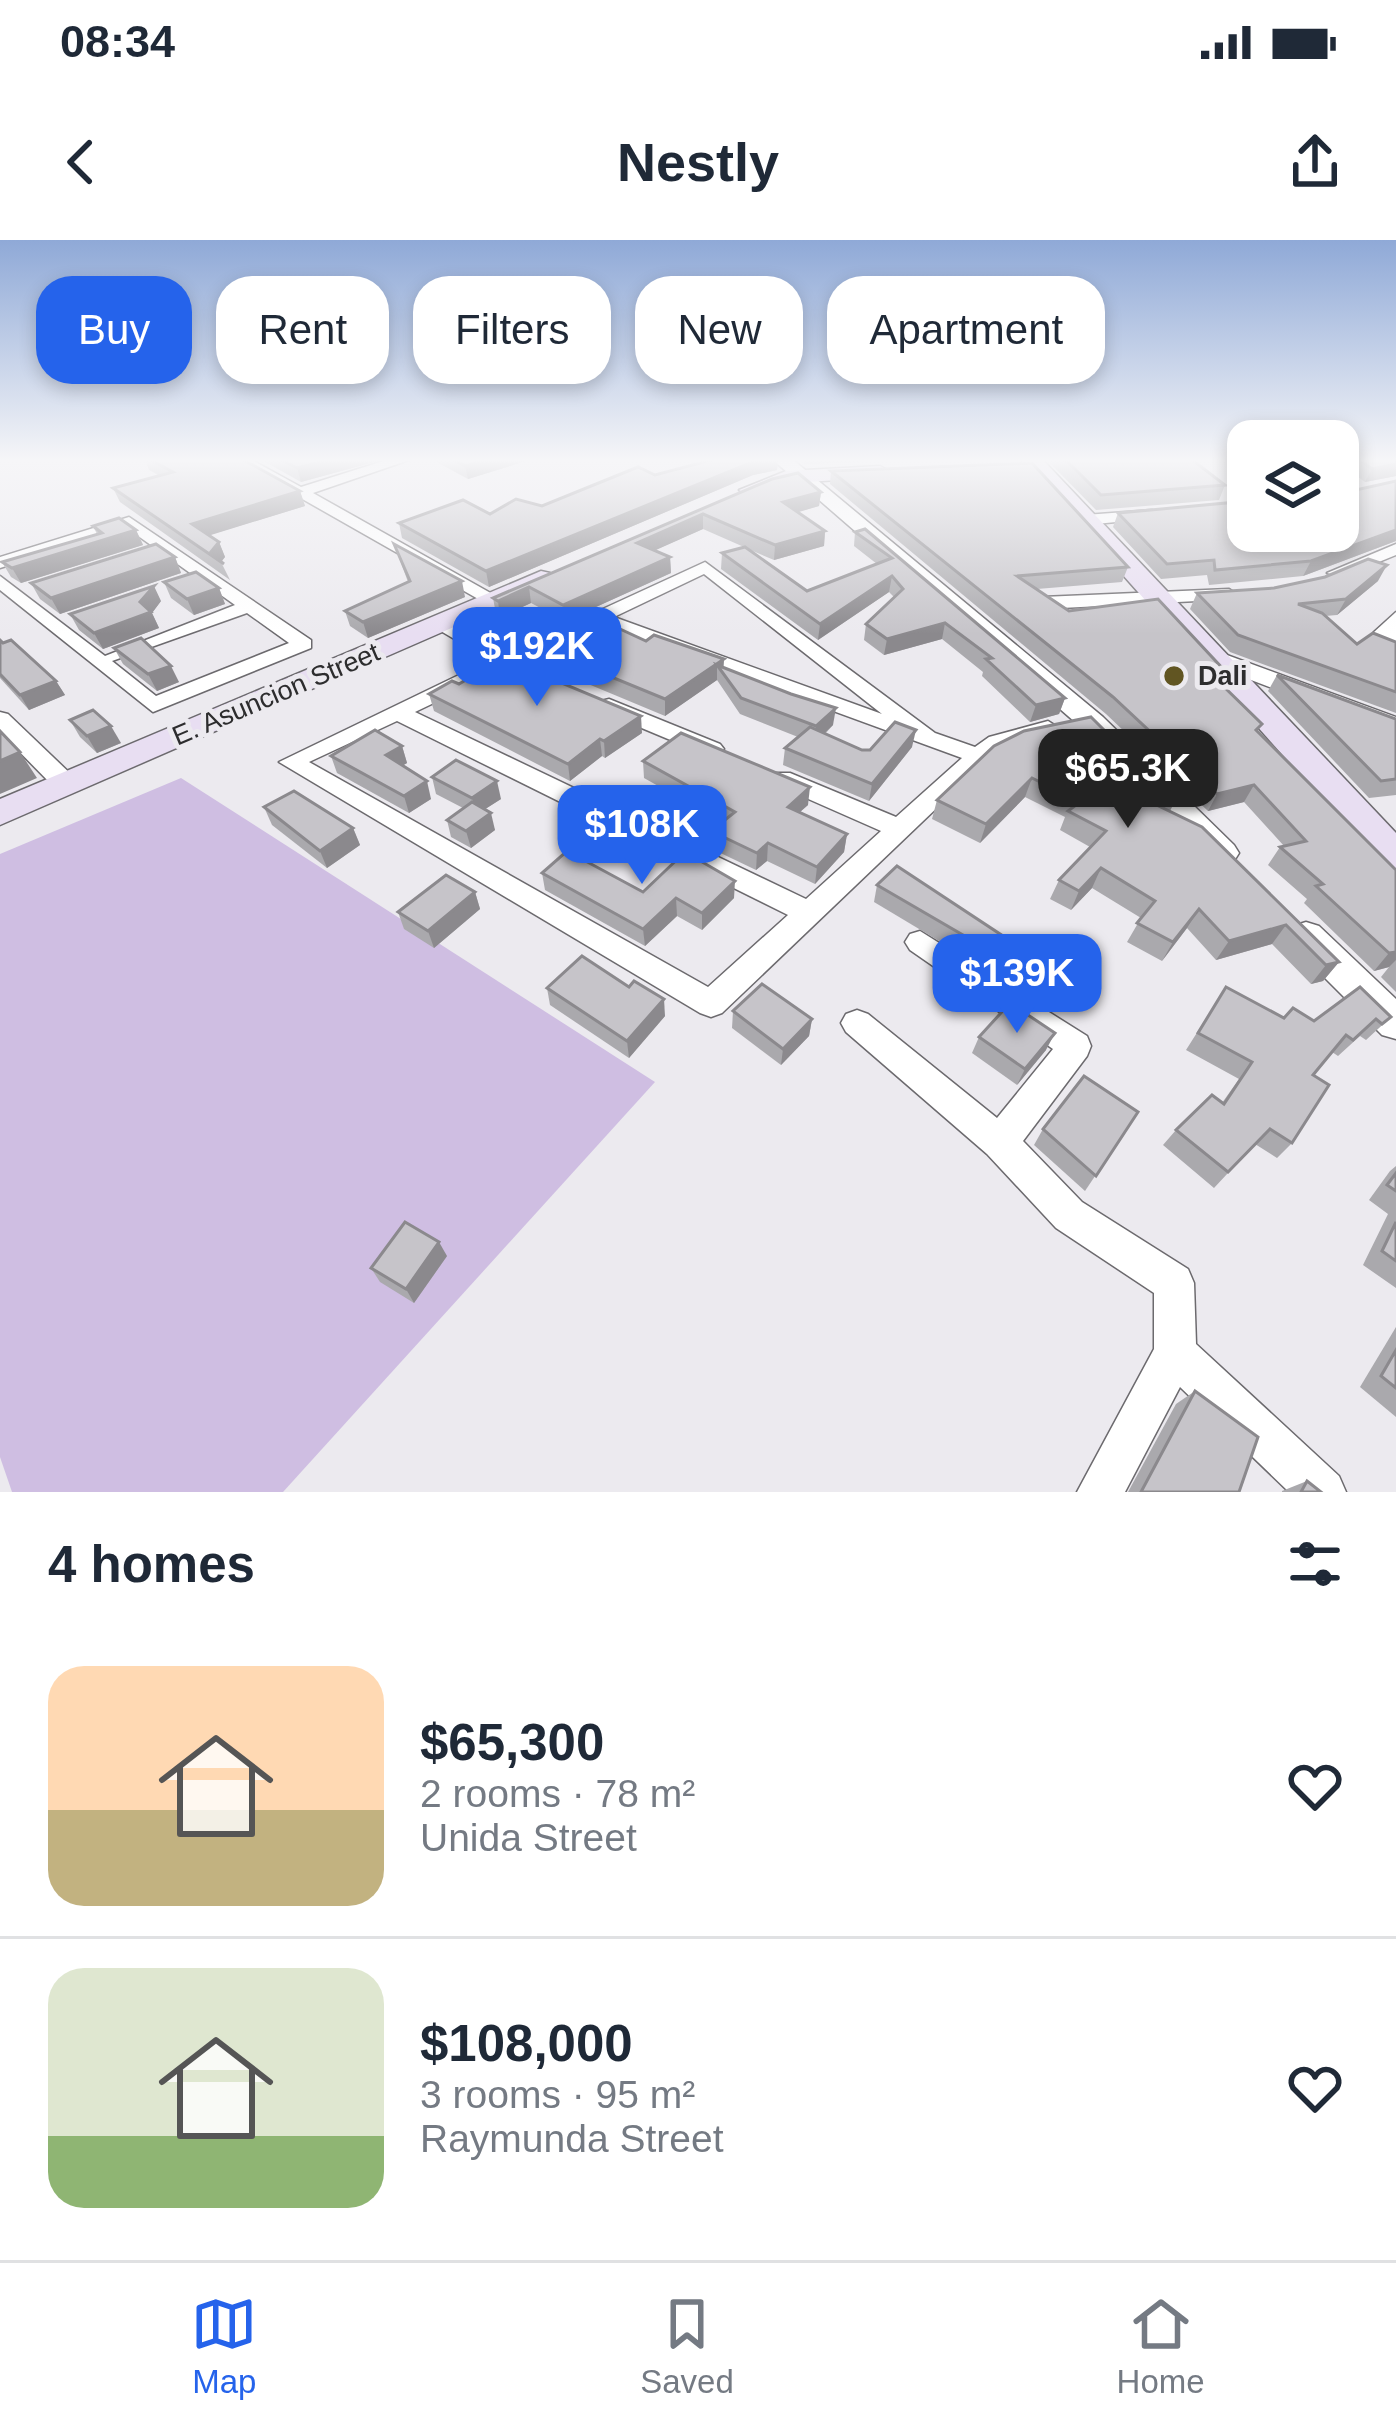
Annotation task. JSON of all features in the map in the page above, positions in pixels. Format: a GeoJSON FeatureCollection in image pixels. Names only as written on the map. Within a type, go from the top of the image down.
{"type":"FeatureCollection","features":[{"type":"Feature","properties":{"kind":"main road"},"geometry":{"type":"LineString","coordinates":[[1082,517],[1396,856]]}},
{"type":"Feature","properties":{"kind":"main road","name":"E. Asuncion Street"},"geometry":{"type":"LineString","coordinates":[[0,813],[557,572]]}},
{"type":"Feature","properties":{"kind":"street"},"geometry":{"type":"LineString","coordinates":[[343,517],[494,600]]}},
{"type":"Feature","properties":{"kind":"street"},"geometry":{"type":"LineString","coordinates":[[850,517],[1093,723],[1245,875]]}},
{"type":"Feature","properties":{"kind":"street"},"geometry":{"type":"LineString","coordinates":[[1085,520],[1115,517]]}},
{"type":"Feature","properties":{"kind":"street"},"geometry":{"type":"LineString","coordinates":[[0,563],[129,522],[304,644],[153,705],[99,662],[66,624],[19,588]]}},
{"type":"Feature","properties":{"kind":"street"},"geometry":{"type":"LineString","coordinates":[[145,554],[166,548]]}},
{"type":"Feature","properties":{"kind":"street"},"geometry":{"type":"LineString","coordinates":[[1309,584],[1396,549]]}},
{"type":"Feature","properties":{"kind":"street"},"geometry":{"type":"LineString","coordinates":[[927,737],[705,567],[598,618],[515,666],[397,712],[291,762],[711,1004],[978,756],[1020,734],[1093,723]]}},
{"type":"Feature","properties":{"kind":"street"},"geometry":{"type":"LineString","coordinates":[[184,582],[205,575]]}},
{"type":"Feature","properties":{"kind":"street"},"geometry":{"type":"LineString","coordinates":[[1042,603],[1244,594]]}},
{"type":"Feature","properties":{"kind":"street"},"geometry":{"type":"LineString","coordinates":[[99,662],[249,606]]}},
{"type":"Feature","properties":{"kind":"street"},"geometry":{"type":"LineString","coordinates":[[598,618],[978,756]]}},
{"type":"Feature","properties":{"kind":"street"},"geometry":{"type":"LineString","coordinates":[[1396,618],[1381,636],[1396,641]]}},
{"type":"Feature","properties":{"kind":"street"},"geometry":{"type":"LineString","coordinates":[[441,623],[515,666]]}},
{"type":"Feature","properties":{"kind":"street"},"geometry":{"type":"LineString","coordinates":[[1205,653],[1396,727]]}},
{"type":"Feature","properties":{"kind":"street"},"geometry":{"type":"LineString","coordinates":[[235,671],[268,698]]}},
{"type":"Feature","properties":{"kind":"street"},"geometry":{"type":"LineString","coordinates":[[592,698],[898,828]]}},
{"type":"Feature","properties":{"kind":"street"},"geometry":{"type":"LineString","coordinates":[[397,712],[809,913]]}},
{"type":"Feature","properties":{"kind":"street"},"geometry":{"type":"LineString","coordinates":[[0,719],[67,784]]}},
{"type":"Feature","properties":{"kind":"street"},"geometry":{"type":"LineString","coordinates":[[1279,908],[1396,1023]]}},
{"type":"Feature","properties":{"kind":"street"},"geometry":{"type":"LineString","coordinates":[[920,943],[1075,1046],[1000,1142]]}},
{"type":"Feature","properties":{"kind":"street"},"geometry":{"type":"LineString","coordinates":[[857,1023],[1000,1142],[1070,1215],[1174,1283],[1175,1353],[1100,1492]]}},
{"type":"Feature","properties":{"kind":"street"},"geometry":{"type":"LineString","coordinates":[[1175,1353],[1323,1492]]}},
{"type":"Feature","properties":{"kind":"shaded area"},"geometry":{"type":"Polygon","coordinates":[[[181,778],[655,1082],[283,1492],[12,1492],[0,1457],[0,854],[181,778]]]}},
{"type":"Feature","properties":{"kind":"building"},"geometry":{"type":"Polygon","coordinates":[[[156,517],[214,517],[192,524],[219,542],[210,553],[224,564],[156,517]]]}},
{"type":"Feature","properties":{"kind":"building"},"geometry":{"type":"Polygon","coordinates":[[[415,517],[617,517],[486,571],[399,523],[415,517]]]}},
{"type":"Feature","properties":{"kind":"building"},"geometry":{"type":"Polygon","coordinates":[[[682,517],[695,517],[637,543],[670,557],[563,605],[529,587],[498,601],[493,598],[682,517]]]}},
{"type":"Feature","properties":{"kind":"building"},"geometry":{"type":"Polygon","coordinates":[[[711,517],[805,517],[825,531],[775,545],[711,517]]]}},
{"type":"Feature","properties":{"kind":"building"},"geometry":{"type":"Polygon","coordinates":[[[889,517],[1082,517],[1128,567],[1017,576],[1069,611],[1158,599],[1225,671],[1216,679],[1262,724],[1256,730],[1396,870],[1396,952],[1389,953],[1280,847],[1306,841],[1254,785],[1217,794],[1113,697],[889,517]]]}},
{"type":"Feature","properties":{"kind":"building"},"geometry":{"type":"Polygon","coordinates":[[[1122,517],[1227,517],[1227,552],[1336,552],[1311,561],[1215,570],[1214,560],[1167,564],[1122,517]]]}},
{"type":"Feature","properties":{"kind":"building"},"geometry":{"type":"Polygon","coordinates":[[[1359,517],[1396,517],[1396,530],[1359,543],[1359,517]]]}},
{"type":"Feature","properties":{"kind":"building"},"geometry":{"type":"Polygon","coordinates":[[[119,518],[136,530],[12,568],[2,562],[102,533],[93,526],[119,518]]]}},
{"type":"Feature","properties":{"kind":"building"},"geometry":{"type":"Polygon","coordinates":[[[865,529],[1065,698],[1036,705],[986,659],[992,658],[945,623],[887,639],[866,624],[903,589],[892,576],[820,624],[722,553],[745,547],[807,591],[892,558],[855,532],[865,529]]]}},
{"type":"Feature","properties":{"kind":"building"},"geometry":{"type":"Polygon","coordinates":[[[156,544],[175,557],[51,598],[31,583],[156,544]]]}},
{"type":"Feature","properties":{"kind":"building"},"geometry":{"type":"Polygon","coordinates":[[[394,544],[462,581],[363,622],[345,611],[410,581],[394,544]]]}},
{"type":"Feature","properties":{"kind":"building"},"geometry":{"type":"Polygon","coordinates":[[[1368,559],[1387,565],[1346,599],[1298,604],[1322,613],[1357,644],[1373,633],[1396,642],[1396,692],[1238,635],[1197,593],[1274,588],[1325,577],[1368,559]]]}},
{"type":"Feature","properties":{"kind":"building"},"geometry":{"type":"Polygon","coordinates":[[[196,572],[219,588],[187,599],[164,582],[196,572]]]}},
{"type":"Feature","properties":{"kind":"building"},"geometry":{"type":"Polygon","coordinates":[[[154,586],[140,602],[151,612],[94,633],[70,614],[154,586]]]}},
{"type":"Feature","properties":{"kind":"building"},"geometry":{"type":"Polygon","coordinates":[[[592,616],[646,641],[654,635],[724,659],[665,699],[531,644],[592,616]]]}},
{"type":"Feature","properties":{"kind":"building"},"geometry":{"type":"Polygon","coordinates":[[[141,638],[171,666],[148,674],[114,648],[141,638]]]}},
{"type":"Feature","properties":{"kind":"building"},"geometry":{"type":"Polygon","coordinates":[[[0,640],[11,640],[56,681],[20,695],[0,674],[0,640]]]}},
{"type":"Feature","properties":{"kind":"building"},"geometry":{"type":"Polygon","coordinates":[[[502,658],[641,716],[568,764],[429,694],[452,681],[459,684],[502,658]]]}},
{"type":"Feature","properties":{"kind":"building"},"geometry":{"type":"Polygon","coordinates":[[[717,665],[836,708],[816,726],[741,698],[717,665]]]}},
{"type":"Feature","properties":{"kind":"building"},"geometry":{"type":"Polygon","coordinates":[[[1277,675],[1396,719],[1396,779],[1381,781],[1277,675]]]}},
{"type":"Feature","properties":{"kind":"building"},"geometry":{"type":"Polygon","coordinates":[[[93,710],[111,726],[87,736],[70,720],[93,710]]]}},
{"type":"Feature","properties":{"kind":"building"},"geometry":{"type":"Polygon","coordinates":[[[1091,717],[1175,801],[1161,807],[1202,827],[1339,962],[1326,965],[1286,925],[1229,941],[1199,909],[1173,942],[1137,923],[1155,901],[1101,868],[1079,891],[1059,880],[1106,831],[1068,811],[1080,802],[1032,778],[986,824],[937,800],[994,746],[1024,731],[1091,717]]]}},
{"type":"Feature","properties":{"kind":"building"},"geometry":{"type":"Polygon","coordinates":[[[895,722],[916,730],[872,784],[785,748],[810,727],[870,750],[895,722]]]}},
{"type":"Feature","properties":{"kind":"building"},"geometry":{"type":"Polygon","coordinates":[[[375,730],[402,746],[386,755],[427,781],[404,796],[331,756],[375,730]]]}},
{"type":"Feature","properties":{"kind":"building"},"geometry":{"type":"Polygon","coordinates":[[[0,731],[20,752],[0,761],[0,731]]]}},
{"type":"Feature","properties":{"kind":"building"},"geometry":{"type":"Polygon","coordinates":[[[681,733],[810,787],[788,807],[847,834],[817,867],[768,843],[757,853],[711,831],[735,812],[643,761],[681,733]]]}},
{"type":"Feature","properties":{"kind":"building"},"geometry":{"type":"Polygon","coordinates":[[[456,760],[497,781],[472,798],[432,777],[456,760]]]}},
{"type":"Feature","properties":{"kind":"building"},"geometry":{"type":"Polygon","coordinates":[[[294,791],[353,828],[320,851],[264,807],[294,791]]]}},
{"type":"Feature","properties":{"kind":"building"},"geometry":{"type":"Polygon","coordinates":[[[472,802],[491,813],[466,831],[447,820],[472,802]]]}},
{"type":"Feature","properties":{"kind":"building"},"geometry":{"type":"Polygon","coordinates":[[[567,851],[643,892],[685,852],[735,881],[702,913],[676,898],[643,929],[542,873],[567,851]]]}},
{"type":"Feature","properties":{"kind":"building"},"geometry":{"type":"Polygon","coordinates":[[[897,866],[1059,973],[1049,985],[877,885],[897,866]]]}},
{"type":"Feature","properties":{"kind":"building"},"geometry":{"type":"Polygon","coordinates":[[[446,875],[475,892],[428,931],[398,912],[446,875]]]}},
{"type":"Feature","properties":{"kind":"building"},"geometry":{"type":"Polygon","coordinates":[[[582,956],[629,987],[634,981],[664,999],[627,1041],[547,988],[582,956]]]}},
{"type":"Feature","properties":{"kind":"building"},"geometry":{"type":"Polygon","coordinates":[[[762,984],[812,1019],[783,1049],[733,1011],[762,984]]]}},
{"type":"Feature","properties":{"kind":"building"},"geometry":{"type":"Polygon","coordinates":[[[1226,987],[1284,1018],[1293,1008],[1314,1021],[1360,987],[1391,1017],[1382,1024],[1376,1019],[1353,1040],[1346,1035],[1313,1075],[1329,1085],[1292,1143],[1270,1129],[1228,1172],[1176,1130],[1212,1095],[1224,1104],[1252,1062],[1198,1033],[1226,987]]]}},
{"type":"Feature","properties":{"kind":"building"},"geometry":{"type":"Polygon","coordinates":[[[1010,1003],[1055,1033],[1025,1069],[979,1037],[1010,1003]]]}},
{"type":"Feature","properties":{"kind":"building"},"geometry":{"type":"Polygon","coordinates":[[[1084,1076],[1138,1112],[1096,1176],[1043,1129],[1084,1076]]]}},
{"type":"Feature","properties":{"kind":"building"},"geometry":{"type":"Polygon","coordinates":[[[405,1222],[439,1242],[406,1289],[371,1268],[405,1222]]]}},
{"type":"Feature","properties":{"kind":"building"},"geometry":{"type":"Polygon","coordinates":[[[1396,1222],[1396,1261],[1382,1251],[1396,1222]]]}},
{"type":"Feature","properties":{"kind":"building"},"geometry":{"type":"Polygon","coordinates":[[[1396,1350],[1396,1388],[1381,1376],[1396,1350]]]}},
{"type":"Feature","properties":{"kind":"building"},"geometry":{"type":"Polygon","coordinates":[[[1195,1391],[1258,1437],[1239,1492],[1141,1492],[1195,1391]]]}},
{"type":"Feature","properties":{"kind":"building"},"geometry":{"type":"Polygon","coordinates":[[[1307,1481],[1321,1492],[1301,1492],[1307,1481]]]}},
{"type":"Feature","properties":{"kind":"place","name":"Dali"},"geometry":{"type":"Point","coordinates":[1174,676]}}]}
